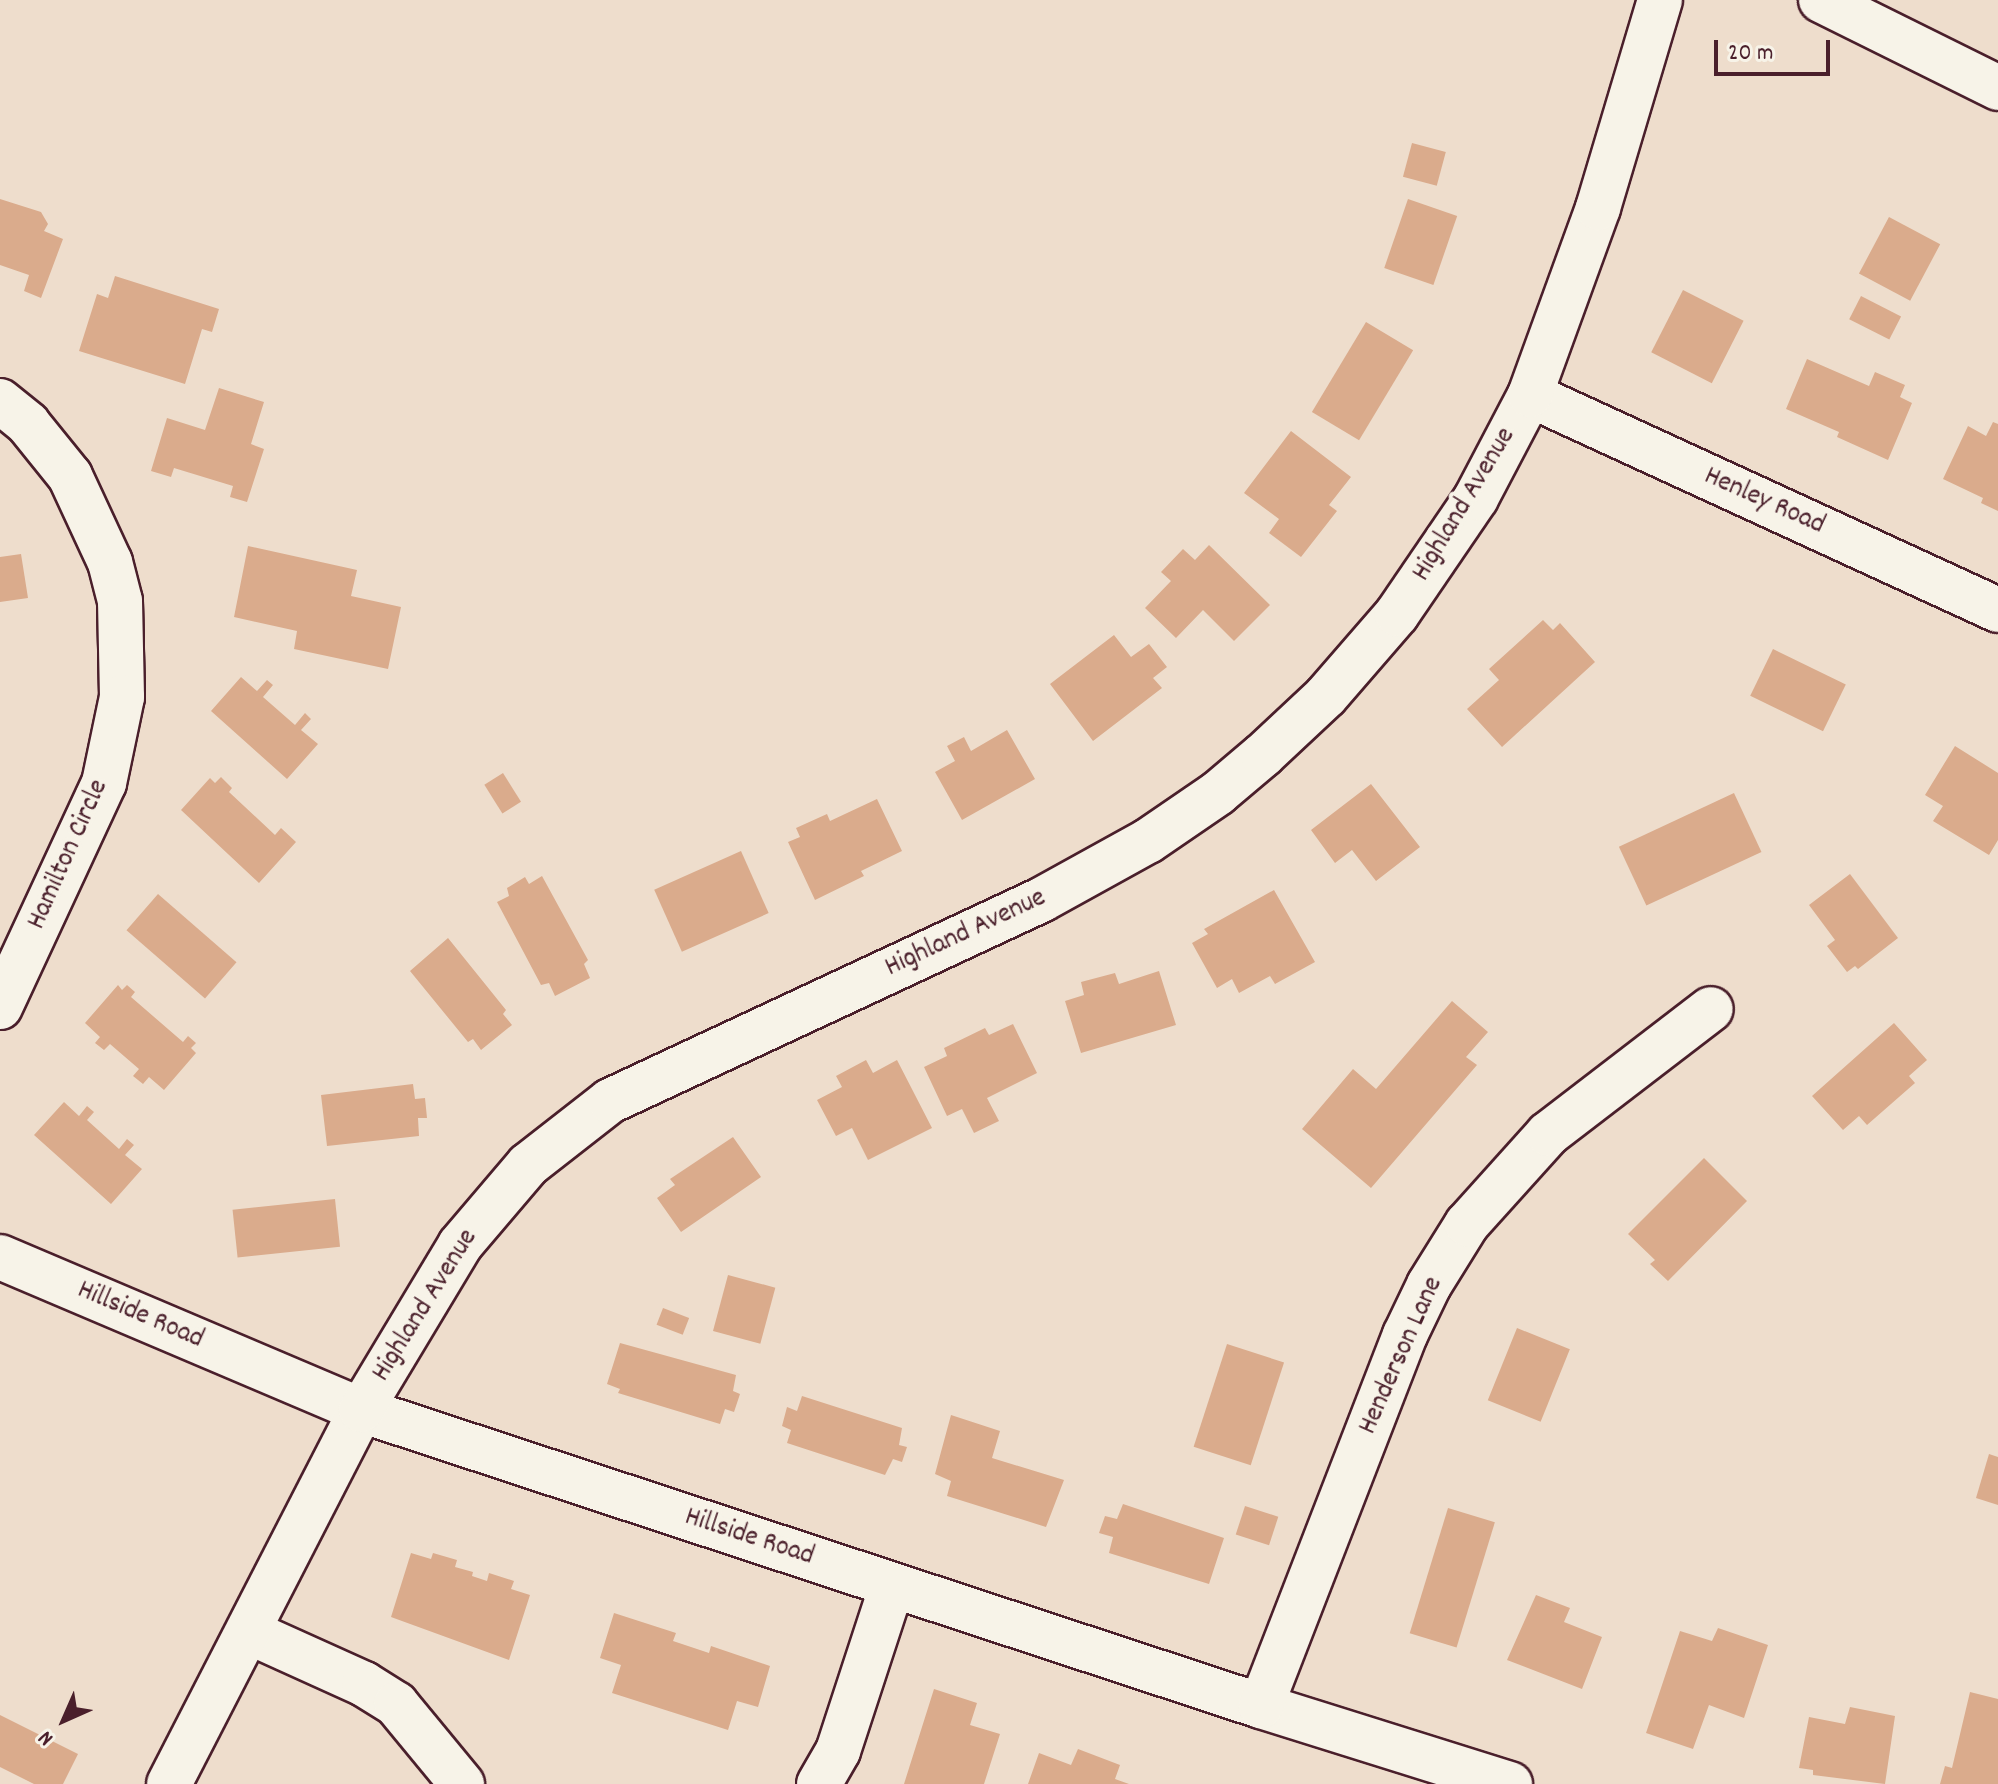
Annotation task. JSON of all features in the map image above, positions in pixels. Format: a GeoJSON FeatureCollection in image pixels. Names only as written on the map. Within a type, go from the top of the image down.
{"type":"FeatureCollection","features":[{"type":"Feature","properties":{"kind":"street","name":"Highland Avenue"},"geometry":{"type":"LineString","coordinates":[[169,1784],[361,1410],[460,1245],[528,1165],[610,1101],[1041,900],[1148,841],[1218,793],[1263,755],[1326,696],[1397,614],[1476,498],[1530,395],[1598,208],[1660,0]]}},
{"type":"Feature","properties":{"kind":"street"},"geometry":{"type":"LineString","coordinates":[[1821,0],[1998,88]]}},
{"type":"Feature","properties":{"kind":"street","name":"Henley Road"},"geometry":{"type":"LineString","coordinates":[[1530,395],[1998,610]]}},
{"type":"Feature","properties":{"kind":"street","name":"Hamilton Circle"},"geometry":{"type":"LineString","coordinates":[[0,401],[28,424],[70,476],[110,562],[120,601],[122,697],[104,783],[0,1007]]}},
{"type":"Feature","properties":{"kind":"street","name":"Henderson Lane"},"geometry":{"type":"LineString","coordinates":[[1261,1706],[1405,1335],[1429,1285],[1467,1224],[1548,1134],[1711,1009]]}},
{"type":"Feature","properties":{"kind":"street","name":"Hillside Road"},"geometry":{"type":"LineString","coordinates":[[0,1257],[361,1410],[892,1586],[1510,1784]]}},
{"type":"Feature","properties":{"kind":"street"},"geometry":{"type":"LineString","coordinates":[[819,1784],[838,1751],[892,1586]]}},
{"type":"Feature","properties":{"kind":"street"},"geometry":{"type":"LineString","coordinates":[[249,1632],[364,1684],[396,1704],[462,1784]]}},
{"type":"Feature","properties":{"kind":"building"},"geometry":{"type":"Polygon","coordinates":[[[1412,143],[1446,152],[1437,186],[1403,177],[1412,143]]]}},
{"type":"Feature","properties":{"kind":"building"},"geometry":{"type":"Polygon","coordinates":[[[0,199],[41,212],[48,224],[44,231],[63,239],[41,298],[24,291],[29,275],[0,265],[0,199]]]}},
{"type":"Feature","properties":{"kind":"building"},"geometry":{"type":"Polygon","coordinates":[[[1408,199],[1457,216],[1433,285],[1384,268],[1408,199]]]}},
{"type":"Feature","properties":{"kind":"building"},"geometry":{"type":"Polygon","coordinates":[[[1889,217],[1940,244],[1910,301],[1859,274],[1889,217]]]}},
{"type":"Feature","properties":{"kind":"building"},"geometry":{"type":"Polygon","coordinates":[[[115,276],[219,309],[212,332],[202,329],[185,384],[79,351],[97,294],[108,298],[115,276]]]}},
{"type":"Feature","properties":{"kind":"building"},"geometry":{"type":"Polygon","coordinates":[[[1683,290],[1744,321],[1712,383],[1651,352],[1683,290]]]}},
{"type":"Feature","properties":{"kind":"building"},"geometry":{"type":"Polygon","coordinates":[[[1861,296],[1901,316],[1889,340],[1849,319],[1861,296]]]}},
{"type":"Feature","properties":{"kind":"building"},"geometry":{"type":"Polygon","coordinates":[[[1366,322],[1413,350],[1359,440],[1312,412],[1366,322]]]}},
{"type":"Feature","properties":{"kind":"building"},"geometry":{"type":"Polygon","coordinates":[[[1807,359],[1869,386],[1875,372],[1905,385],[1900,397],[1912,403],[1888,460],[1837,437],[1839,432],[1786,409],[1807,359]]]}},
{"type":"Feature","properties":{"kind":"building"},"geometry":{"type":"Polygon","coordinates":[[[219,388],[264,402],[251,444],[264,449],[247,502],[230,497],[233,486],[174,468],[171,477],[151,471],[167,418],[205,430],[219,388]]]}},
{"type":"Feature","properties":{"kind":"building"},"geometry":{"type":"Polygon","coordinates":[[[1993,422],[1998,424],[1998,511],[1981,503],[1983,498],[1943,479],[1968,426],[1986,436],[1993,422]]]}},
{"type":"Feature","properties":{"kind":"building"},"geometry":{"type":"Polygon","coordinates":[[[1291,431],[1351,477],[1329,505],[1337,511],[1301,557],[1269,533],[1279,519],[1244,493],[1291,431]]]}},
{"type":"Feature","properties":{"kind":"building"},"geometry":{"type":"Polygon","coordinates":[[[1209,545],[1270,605],[1234,641],[1203,610],[1176,638],[1145,608],[1171,581],[1161,572],[1183,549],[1195,560],[1209,545]]]}},
{"type":"Feature","properties":{"kind":"building"},"geometry":{"type":"Polygon","coordinates":[[[248,546],[357,570],[351,596],[401,607],[388,669],[294,649],[297,631],[234,617],[248,546]]]}},
{"type":"Feature","properties":{"kind":"building"},"geometry":{"type":"Polygon","coordinates":[[[21,554],[28,598],[0,602],[0,557],[21,554]]]}},
{"type":"Feature","properties":{"kind":"building"},"geometry":{"type":"Polygon","coordinates":[[[1543,620],[1553,630],[1560,623],[1595,662],[1502,747],[1467,709],[1499,680],[1489,669],[1543,620]]]}},
{"type":"Feature","properties":{"kind":"building"},"geometry":{"type":"Polygon","coordinates":[[[1114,635],[1131,657],[1149,644],[1167,667],[1153,678],[1162,688],[1093,741],[1050,684],[1114,635]]]}},
{"type":"Feature","properties":{"kind":"building"},"geometry":{"type":"Polygon","coordinates":[[[1773,649],[1846,685],[1823,731],[1750,696],[1773,649]]]}},
{"type":"Feature","properties":{"kind":"building"},"geometry":{"type":"Polygon","coordinates":[[[241,677],[257,691],[267,680],[273,685],[263,697],[295,725],[305,713],[311,719],[301,730],[318,744],[287,779],[211,711],[241,677]]]}},
{"type":"Feature","properties":{"kind":"building"},"geometry":{"type":"Polygon","coordinates":[[[1007,730],[1035,779],[962,820],[935,772],[955,761],[947,746],[964,737],[971,751],[1007,730]]]}},
{"type":"Feature","properties":{"kind":"building"},"geometry":{"type":"Polygon","coordinates":[[[1955,746],[1998,773],[1998,840],[1989,855],[1933,821],[1943,806],[1925,795],[1955,746]]]}},
{"type":"Feature","properties":{"kind":"building"},"geometry":{"type":"Polygon","coordinates":[[[503,773],[521,802],[502,813],[484,785],[503,773]]]}},
{"type":"Feature","properties":{"kind":"building"},"geometry":{"type":"Polygon","coordinates":[[[221,777],[232,788],[229,792],[275,835],[281,828],[296,842],[259,883],[181,810],[210,778],[215,783],[221,777]]]}},
{"type":"Feature","properties":{"kind":"building"},"geometry":{"type":"Polygon","coordinates":[[[1371,784],[1420,847],[1376,881],[1352,850],[1335,863],[1311,830],[1371,784]]]}},
{"type":"Feature","properties":{"kind":"building"},"geometry":{"type":"Polygon","coordinates":[[[1734,793],[1761,852],[1646,906],[1619,847],[1734,793]]]}},
{"type":"Feature","properties":{"kind":"building"},"geometry":{"type":"Polygon","coordinates":[[[877,799],[902,851],[861,871],[864,876],[815,900],[788,842],[800,837],[796,828],[827,814],[830,821],[877,799]]]}},
{"type":"Feature","properties":{"kind":"building"},"geometry":{"type":"Polygon","coordinates":[[[741,851],[769,913],[682,952],[654,890],[741,851]]]}},
{"type":"Feature","properties":{"kind":"building"},"geometry":{"type":"Polygon","coordinates":[[[1850,874],[1898,938],[1858,969],[1855,966],[1847,972],[1827,946],[1835,940],[1809,905],[1850,874]]]}},
{"type":"Feature","properties":{"kind":"building"},"geometry":{"type":"Polygon","coordinates":[[[542,876],[588,960],[584,964],[590,978],[555,996],[549,983],[541,985],[497,902],[509,896],[507,888],[525,877],[529,884],[542,876]]]}},
{"type":"Feature","properties":{"kind":"building"},"geometry":{"type":"Polygon","coordinates":[[[1274,890],[1315,962],[1275,984],[1270,976],[1239,993],[1232,979],[1217,988],[1192,943],[1208,934],[1204,929],[1274,890]]]}},
{"type":"Feature","properties":{"kind":"building"},"geometry":{"type":"Polygon","coordinates":[[[158,894],[236,962],[205,998],[127,930],[158,894]]]}},
{"type":"Feature","properties":{"kind":"building"},"geometry":{"type":"Polygon","coordinates":[[[448,938],[506,1010],[503,1014],[512,1025],[481,1050],[473,1039],[468,1042],[410,971],[448,938]]]}},
{"type":"Feature","properties":{"kind":"building"},"geometry":{"type":"Polygon","coordinates":[[[1159,971],[1176,1025],[1081,1053],[1065,1001],[1084,995],[1081,982],[1115,973],[1119,984],[1159,971]]]}},
{"type":"Feature","properties":{"kind":"building"},"geometry":{"type":"Polygon","coordinates":[[[118,985],[122,990],[127,985],[135,992],[131,997],[183,1042],[188,1036],[196,1043],[191,1048],[196,1053],[164,1090],[149,1077],[143,1084],[133,1076],[139,1069],[110,1044],[104,1050],[95,1043],[100,1037],[85,1023],[118,985]]]}},
{"type":"Feature","properties":{"kind":"building"},"geometry":{"type":"Polygon","coordinates":[[[1452,1001],[1488,1032],[1466,1057],[1477,1065],[1371,1188],[1302,1129],[1353,1069],[1376,1089],[1452,1001]]]}},
{"type":"Feature","properties":{"kind":"building"},"geometry":{"type":"Polygon","coordinates":[[[1894,1023],[1927,1060],[1909,1076],[1915,1083],[1867,1125],[1859,1116],[1843,1130],[1812,1096],[1894,1023]]]}},
{"type":"Feature","properties":{"kind":"building"},"geometry":{"type":"Polygon","coordinates":[[[1013,1024],[1037,1073],[987,1098],[999,1121],[974,1133],[962,1109],[947,1116],[924,1067],[947,1056],[944,1048],[985,1028],[989,1035],[1013,1024]]]}},
{"type":"Feature","properties":{"kind":"building"},"geometry":{"type":"Polygon","coordinates":[[[866,1060],[873,1073],[897,1060],[932,1128],[868,1160],[852,1128],[836,1136],[817,1100],[842,1087],[836,1076],[866,1060]]]}},
{"type":"Feature","properties":{"kind":"building"},"geometry":{"type":"Polygon","coordinates":[[[413,1084],[415,1099],[425,1098],[427,1118],[418,1118],[419,1136],[327,1146],[321,1095],[413,1084]]]}},
{"type":"Feature","properties":{"kind":"building"},"geometry":{"type":"Polygon","coordinates":[[[64,1102],[79,1116],[87,1106],[94,1112],[87,1120],[119,1149],[127,1139],[134,1145],[125,1155],[142,1169],[111,1204],[34,1135],[64,1102]]]}},
{"type":"Feature","properties":{"kind":"building"},"geometry":{"type":"Polygon","coordinates":[[[733,1137],[761,1177],[681,1232],[657,1198],[675,1185],[670,1179],[733,1137]]]}},
{"type":"Feature","properties":{"kind":"building"},"geometry":{"type":"Polygon","coordinates":[[[1704,1158],[1747,1201],[1668,1281],[1650,1264],[1655,1260],[1628,1234],[1704,1158]]]}},
{"type":"Feature","properties":{"kind":"building"},"geometry":{"type":"Polygon","coordinates":[[[335,1199],[340,1247],[238,1258],[233,1210],[335,1199]]]}},
{"type":"Feature","properties":{"kind":"building"},"geometry":{"type":"Polygon","coordinates":[[[728,1275],[775,1288],[760,1344],[713,1331],[728,1275]]]}},
{"type":"Feature","properties":{"kind":"building"},"geometry":{"type":"Polygon","coordinates":[[[663,1308],[689,1318],[683,1335],[657,1325],[663,1308]]]}},
{"type":"Feature","properties":{"kind":"building"},"geometry":{"type":"Polygon","coordinates":[[[1517,1328],[1570,1349],[1541,1422],[1488,1400],[1517,1328]]]}},
{"type":"Feature","properties":{"kind":"building"},"geometry":{"type":"Polygon","coordinates":[[[620,1343],[736,1375],[733,1391],[740,1394],[734,1412],[725,1409],[720,1424],[618,1393],[620,1389],[607,1384],[620,1343]]]}},
{"type":"Feature","properties":{"kind":"building"},"geometry":{"type":"Polygon","coordinates":[[[1227,1344],[1284,1363],[1251,1465],[1194,1447],[1227,1344]]]}},
{"type":"Feature","properties":{"kind":"building"},"geometry":{"type":"Polygon","coordinates":[[[802,1396],[902,1428],[899,1445],[907,1447],[902,1462],[893,1459],[885,1475],[787,1443],[791,1430],[782,1426],[787,1407],[797,1411],[802,1396]]]}},
{"type":"Feature","properties":{"kind":"building"},"geometry":{"type":"Polygon","coordinates":[[[951,1415],[1000,1431],[992,1458],[1064,1480],[1046,1527],[947,1496],[951,1481],[935,1474],[951,1415]]]}},
{"type":"Feature","properties":{"kind":"building"},"geometry":{"type":"Polygon","coordinates":[[[1989,1454],[1998,1457],[1998,1505],[1976,1498],[1989,1454]]]}},
{"type":"Feature","properties":{"kind":"building"},"geometry":{"type":"Polygon","coordinates":[[[1123,1504],[1224,1538],[1209,1584],[1109,1553],[1113,1537],[1099,1533],[1105,1516],[1117,1519],[1123,1504]]]}},
{"type":"Feature","properties":{"kind":"building"},"geometry":{"type":"Polygon","coordinates":[[[1245,1506],[1278,1517],[1269,1545],[1236,1535],[1245,1506]]]}},
{"type":"Feature","properties":{"kind":"building"},"geometry":{"type":"Polygon","coordinates":[[[1448,1508],[1495,1522],[1457,1648],[1410,1633],[1448,1508]]]}},
{"type":"Feature","properties":{"kind":"building"},"geometry":{"type":"Polygon","coordinates":[[[411,1553],[431,1559],[433,1553],[457,1560],[455,1567],[473,1572],[472,1576],[487,1581],[489,1573],[514,1581],[511,1589],[530,1595],[509,1660],[391,1617],[411,1553]]]}},
{"type":"Feature","properties":{"kind":"building"},"geometry":{"type":"Polygon","coordinates":[[[1536,1595],[1570,1608],[1564,1622],[1602,1637],[1582,1689],[1507,1660],[1536,1595]]]}},
{"type":"Feature","properties":{"kind":"building"},"geometry":{"type":"Polygon","coordinates":[[[614,1613],[676,1633],[673,1641],[709,1653],[711,1646],[770,1666],[758,1707],[737,1701],[728,1730],[612,1693],[621,1665],[600,1658],[614,1613]]]}},
{"type":"Feature","properties":{"kind":"building"},"geometry":{"type":"Polygon","coordinates":[[[1718,1628],[1768,1645],[1744,1718],[1709,1705],[1693,1749],[1646,1733],[1680,1631],[1712,1641],[1718,1628]]]}},
{"type":"Feature","properties":{"kind":"building"},"geometry":{"type":"Polygon","coordinates":[[[934,1689],[977,1703],[970,1725],[1000,1734],[984,1784],[904,1784],[934,1689]]]}},
{"type":"Feature","properties":{"kind":"building"},"geometry":{"type":"Polygon","coordinates":[[[1970,1692],[1998,1699],[1998,1784],[1940,1784],[1945,1766],[1952,1768],[1970,1692]]]}},
{"type":"Feature","properties":{"kind":"building"},"geometry":{"type":"Polygon","coordinates":[[[1850,1707],[1895,1716],[1885,1784],[1813,1775],[1813,1770],[1799,1768],[1809,1717],[1845,1724],[1850,1707]]]}},
{"type":"Feature","properties":{"kind":"building"},"geometry":{"type":"Polygon","coordinates":[[[0,1715],[78,1754],[63,1784],[34,1784],[0,1767],[0,1715]]]}},
{"type":"Feature","properties":{"kind":"building"},"geometry":{"type":"Polygon","coordinates":[[[1078,1749],[1120,1765],[1115,1779],[1129,1784],[1028,1784],[1039,1753],[1071,1765],[1078,1749]]]}}]}
